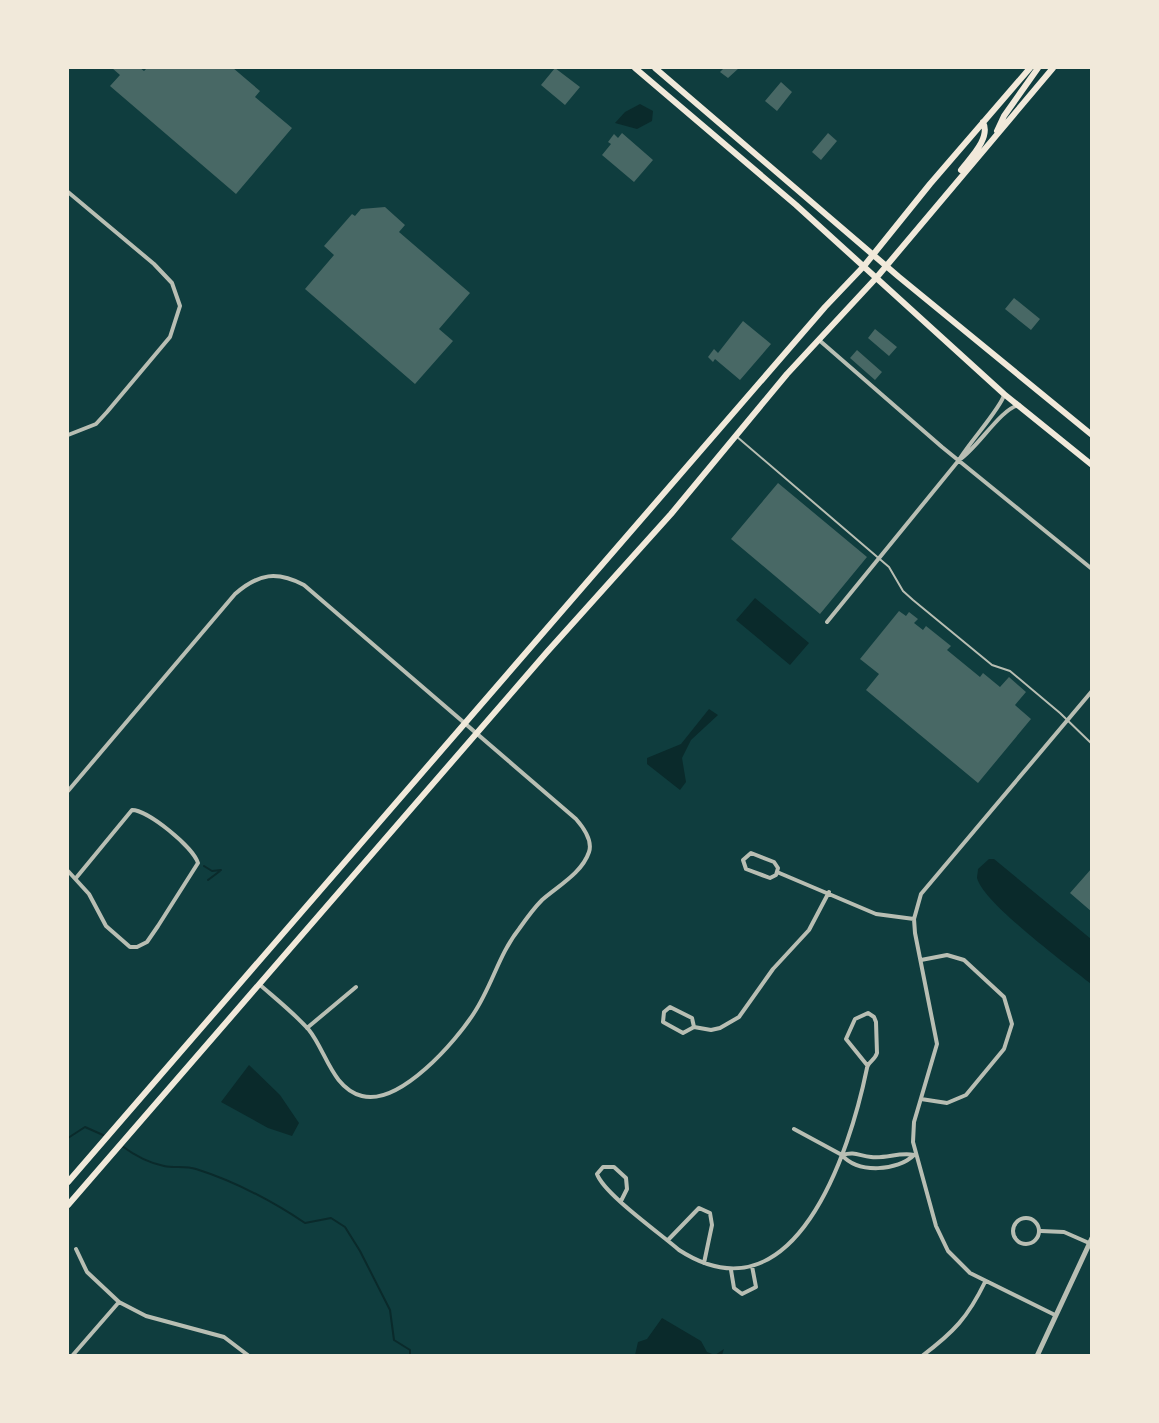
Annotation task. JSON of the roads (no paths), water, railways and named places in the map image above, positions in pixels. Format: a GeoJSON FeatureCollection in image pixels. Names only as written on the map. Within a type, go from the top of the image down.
{"type":"FeatureCollection","features":[{"type":"Feature","properties":{"kind":"main road"},"geometry":{"type":"LineString","coordinates":[[635,68],[877,277],[1004,394],[1092,465]]}},
{"type":"Feature","properties":{"kind":"main road"},"geometry":{"type":"LineString","coordinates":[[655,68],[886,266],[1092,435]]}},
{"type":"Feature","properties":{"kind":"main road"},"geometry":{"type":"LineString","coordinates":[[68,1182],[818,315],[864,266],[1030,68]]}},
{"type":"Feature","properties":{"kind":"main road"},"geometry":{"type":"LineString","coordinates":[[996,135],[1004,117],[1038,68]]}},
{"type":"Feature","properties":{"kind":"main road"},"geometry":{"type":"LineString","coordinates":[[68,1205],[477,733],[671,514],[735,435],[877,277],[1053,68]]}},
{"type":"Feature","properties":{"kind":"main road"},"geometry":{"type":"LineString","coordinates":[[946,194],[985,135],[986,128],[983,122]]}},
{"type":"Feature","properties":{"kind":"street"},"geometry":{"type":"LineString","coordinates":[[68,192],[154,264],[172,283],[180,306],[171,337],[107,412],[96,424],[68,435]]}},
{"type":"Feature","properties":{"kind":"street"},"geometry":{"type":"LineString","coordinates":[[818,340],[958,460],[1092,568]]}},
{"type":"Feature","properties":{"kind":"street"},"geometry":{"type":"LineString","coordinates":[[827,622],[958,460],[975,434],[1000,405],[1004,394]]}},
{"type":"Feature","properties":{"kind":"street"},"geometry":{"type":"LineString","coordinates":[[958,460],[972,452],[1004,414],[1015,405],[1020,405]]}},
{"type":"Feature","properties":{"kind":"street"},"geometry":{"type":"LineString","coordinates":[[68,791],[235,594],[256,580],[278,575],[304,585],[576,819],[588,839],[590,850],[579,869],[541,901],[517,931],[501,956],[475,1012],[454,1039],[427,1067],[387,1096],[362,1096],[340,1081],[307,1028],[283,1003],[259,984]]}},
{"type":"Feature","properties":{"kind":"street"},"geometry":{"type":"LineString","coordinates":[[1055,1315],[985,1282],[955,1259],[943,1242],[914,1155],[914,1122],[938,1044],[914,919],[921,894],[1092,692]]}},
{"type":"Feature","properties":{"kind":"street"},"geometry":{"type":"LineString","coordinates":[[68,871],[89,894],[106,926],[130,947],[137,947],[147,942],[198,863],[191,850],[149,816],[140,810],[132,810],[76,878]]}},
{"type":"Feature","properties":{"kind":"street"},"geometry":{"type":"LineString","coordinates":[[754,853],[774,862],[777,872],[770,878],[746,869],[743,860],[747,854],[754,853]]}},
{"type":"Feature","properties":{"kind":"street"},"geometry":{"type":"LineString","coordinates":[[777,872],[829,892],[876,914],[914,919]]}},
{"type":"Feature","properties":{"kind":"street"},"geometry":{"type":"LineString","coordinates":[[694,1028],[692,1018],[670,1007],[664,1012],[663,1022],[683,1033],[694,1028],[711,1030],[739,1017],[773,969],[809,930],[829,892]]}},
{"type":"Feature","properties":{"kind":"street"},"geometry":{"type":"LineString","coordinates":[[921,960],[947,955],[964,960],[1004,997],[1012,1024],[1004,1049],[966,1095],[947,1103],[921,1099]]}},
{"type":"Feature","properties":{"kind":"street"},"geometry":{"type":"LineString","coordinates":[[307,1028],[356,987]]}},
{"type":"Feature","properties":{"kind":"street"},"geometry":{"type":"LineString","coordinates":[[621,1201],[627,1189],[624,1175],[611,1166],[600,1169],[597,1174],[599,1180],[621,1201],[689,1257],[731,1270],[752,1266],[775,1256],[800,1232],[825,1192],[842,1155],[864,1091],[867,1065],[875,1058],[878,1045],[874,1017],[868,1013],[855,1019],[846,1039],[849,1046],[867,1065]]}},
{"type":"Feature","properties":{"kind":"street"},"geometry":{"type":"LineString","coordinates":[[794,1129],[859,1166],[887,1167],[905,1164],[914,1155]]}},
{"type":"Feature","properties":{"kind":"street"},"geometry":{"type":"LineString","coordinates":[[842,1155],[851,1152],[870,1157],[903,1153],[914,1155]]}},
{"type":"Feature","properties":{"kind":"street"},"geometry":{"type":"LineString","coordinates":[[668,1241],[699,1208],[710,1213],[712,1225],[704,1263]]}},
{"type":"Feature","properties":{"kind":"street"},"geometry":{"type":"LineString","coordinates":[[1022,1220],[1034,1221],[1041,1231],[1038,1239],[1030,1242],[1019,1242],[1011,1232],[1014,1224],[1022,1220]]}},
{"type":"Feature","properties":{"kind":"street"},"geometry":{"type":"LineString","coordinates":[[1037,1356],[1090,1240],[1064,1232],[1041,1231]]}},
{"type":"Feature","properties":{"kind":"street"},"geometry":{"type":"LineString","coordinates":[[76,1249],[87,1272],[119,1302],[146,1316],[224,1337],[249,1356]]}},
{"type":"Feature","properties":{"kind":"street"},"geometry":{"type":"LineString","coordinates":[[731,1270],[734,1288],[742,1294],[747,1294],[756,1287],[752,1266]]}},
{"type":"Feature","properties":{"kind":"street"},"geometry":{"type":"LineString","coordinates":[[922,1356],[954,1332],[971,1310],[985,1282]]}},
{"type":"Feature","properties":{"kind":"street"},"geometry":{"type":"LineString","coordinates":[[72,1356],[119,1302]]}},
{"type":"Feature","properties":{"kind":"lane"},"geometry":{"type":"LineString","coordinates":[[735,435],[890,567],[903,591],[913,600],[992,665],[1011,671],[1060,712],[1066,722],[1092,744]]}},
{"type":"Feature","properties":{"kind":"water"},"geometry":{"type":"Polygon","coordinates":[[[640,104],[653,111],[652,121],[637,129],[615,123],[625,112],[640,104]]]}},
{"type":"Feature","properties":{"kind":"water"},"geometry":{"type":"Polygon","coordinates":[[[755,598],[809,643],[790,665],[736,620],[755,598]]]}},
{"type":"Feature","properties":{"kind":"water"},"geometry":{"type":"Polygon","coordinates":[[[709,709],[718,715],[691,740],[682,758],[686,782],[680,790],[647,764],[647,758],[681,744],[709,709]]]}},
{"type":"Feature","properties":{"kind":"water"},"geometry":{"type":"Polygon","coordinates":[[[989,859],[994,859],[1091,939],[1091,984],[994,903],[977,878],[978,869],[989,859]]]}},
{"type":"Feature","properties":{"kind":"water"},"geometry":{"type":"Polygon","coordinates":[[[249,1065],[280,1095],[299,1123],[292,1136],[268,1128],[221,1102],[249,1065]]]}},
{"type":"Feature","properties":{"kind":"water"},"geometry":{"type":"Polygon","coordinates":[[[662,1318],[701,1341],[707,1352],[715,1355],[635,1355],[638,1342],[647,1339],[662,1318]]]}},
{"type":"Feature","properties":{"kind":"waterway"},"geometry":{"type":"LineString","coordinates":[[204,866],[212,871],[221,870]]}},
{"type":"Feature","properties":{"kind":"waterway"},"geometry":{"type":"LineString","coordinates":[[208,880],[220,871]]}},
{"type":"Feature","properties":{"kind":"waterway"},"geometry":{"type":"LineString","coordinates":[[68,1138],[85,1127],[103,1135]]}},
{"type":"Feature","properties":{"kind":"waterway"},"geometry":{"type":"LineString","coordinates":[[122,1146],[153,1163],[168,1167],[192,1168],[224,1179],[266,1199],[305,1223],[331,1218],[345,1227],[390,1310],[394,1340],[410,1350],[410,1356]]}}]}
